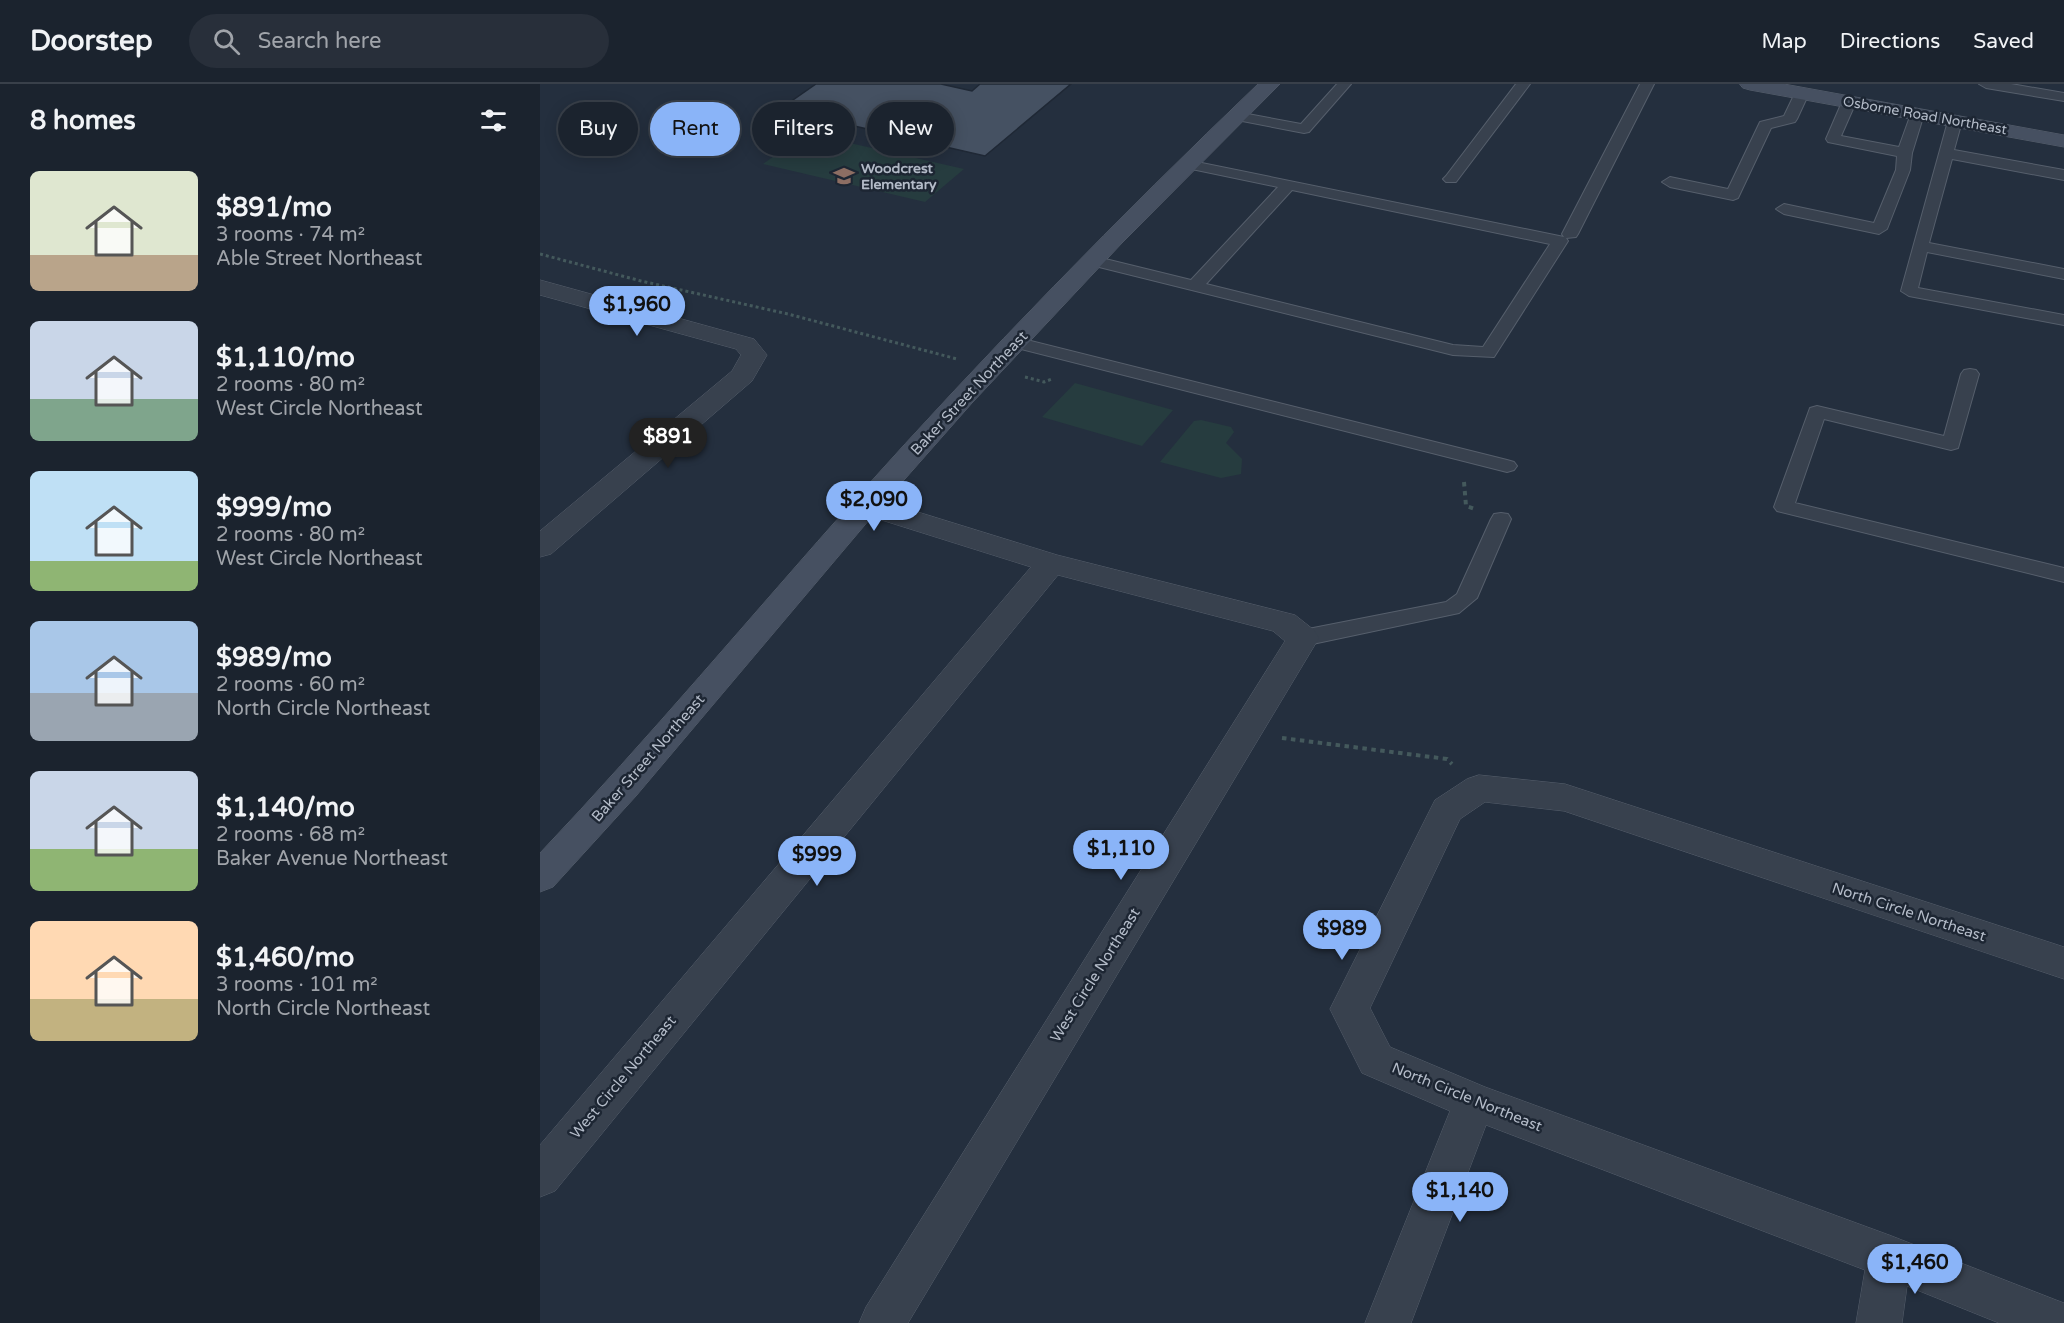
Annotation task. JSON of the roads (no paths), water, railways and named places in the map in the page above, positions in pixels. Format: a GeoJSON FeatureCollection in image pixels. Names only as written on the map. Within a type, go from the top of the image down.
{"type":"FeatureCollection","features":[{"type":"Feature","properties":{"kind":"street","name":"Baker Street Northeast"},"geometry":{"type":"LineString","coordinates":[[540,877],[596,819],[866,505],[1015,342],[1187,164],[1270,84]]}},
{"type":"Feature","properties":{"kind":"street","name":"Osborne Road Northeast"},"geometry":{"type":"LineString","coordinates":[[1750,84],[2064,141]]}},
{"type":"Feature","properties":{"kind":"street"},"geometry":{"type":"LineString","coordinates":[[540,287],[745,344],[754,355],[743,375],[540,547]]}},
{"type":"Feature","properties":{"kind":"street"},"geometry":{"type":"LineString","coordinates":[[866,505],[1052,563],[1284,624],[1303,638]]}},
{"type":"Feature","properties":{"kind":"street","name":"West Circle Northeast"},"geometry":{"type":"LineString","coordinates":[[540,1177],[1052,563]]}},
{"type":"Feature","properties":{"kind":"street","name":"West Circle Northeast"},"geometry":{"type":"LineString","coordinates":[[882,1323],[1303,638]]}},
{"type":"Feature","properties":{"kind":"street","name":"North Circle Northeast"},"geometry":{"type":"LineString","coordinates":[[2056,1323],[1889,1257],[1474,1102],[1376,1060],[1350,1009],[1447,810],[1479,788],[1564,798],[2064,963]]}},
{"type":"Feature","properties":{"kind":"street"},"geometry":{"type":"LineString","coordinates":[[1388,1323],[1474,1102]]}},
{"type":"Feature","properties":{"kind":"street"},"geometry":{"type":"LineString","coordinates":[[1879,1323],[1889,1257]]}},
{"type":"Feature","properties":{"kind":"lane"},"geometry":{"type":"LineString","coordinates":[[1237,116],[1304,129],[1344,84]]}},
{"type":"Feature","properties":{"kind":"lane"},"geometry":{"type":"LineString","coordinates":[[1451,179],[1523,84]]}},
{"type":"Feature","properties":{"kind":"lane"},"geometry":{"type":"LineString","coordinates":[[1570,234],[1647,84]]}},
{"type":"Feature","properties":{"kind":"lane"},"geometry":{"type":"LineString","coordinates":[[1986,84],[2064,97]]}},
{"type":"Feature","properties":{"kind":"lane"},"geometry":{"type":"LineString","coordinates":[[1670,182],[1733,195],[1766,124],[1790,119],[1802,93]]}},
{"type":"Feature","properties":{"kind":"lane"},"geometry":{"type":"LineString","coordinates":[[1849,102],[1833,139],[1905,153]]}},
{"type":"Feature","properties":{"kind":"lane"},"geometry":{"type":"LineString","coordinates":[[1784,209],[1879,229],[1903,170],[1905,153],[1917,114]]}},
{"type":"Feature","properties":{"kind":"lane"},"geometry":{"type":"LineString","coordinates":[[1955,121],[1909,291],[2064,320]]}},
{"type":"Feature","properties":{"kind":"lane"},"geometry":{"type":"LineString","coordinates":[[1946,153],[2064,175]]}},
{"type":"Feature","properties":{"kind":"lane"},"geometry":{"type":"LineString","coordinates":[[1093,261],[1453,350],[1488,353],[1560,241],[1187,164]]}},
{"type":"Feature","properties":{"kind":"lane"},"geometry":{"type":"LineString","coordinates":[[1195,286],[1288,185]]}},
{"type":"Feature","properties":{"kind":"lane"},"geometry":{"type":"LineString","coordinates":[[1920,246],[2064,274]]}},
{"type":"Feature","properties":{"kind":"lane"},"geometry":{"type":"LineString","coordinates":[[1015,342],[1508,466]]}},
{"type":"Feature","properties":{"kind":"lane"},"geometry":{"type":"LineString","coordinates":[[1970,374],[1951,444],[1817,412],[1784,507],[2064,575]]}},
{"type":"Feature","properties":{"kind":"lane"},"geometry":{"type":"LineString","coordinates":[[1303,638],[1452,608],[1466,597],[1501,519]]}},
{"type":"Feature","properties":{"kind":"place","name":"Woodcrest Elementary"},"geometry":{"type":"Point","coordinates":[844,176]}}]}
